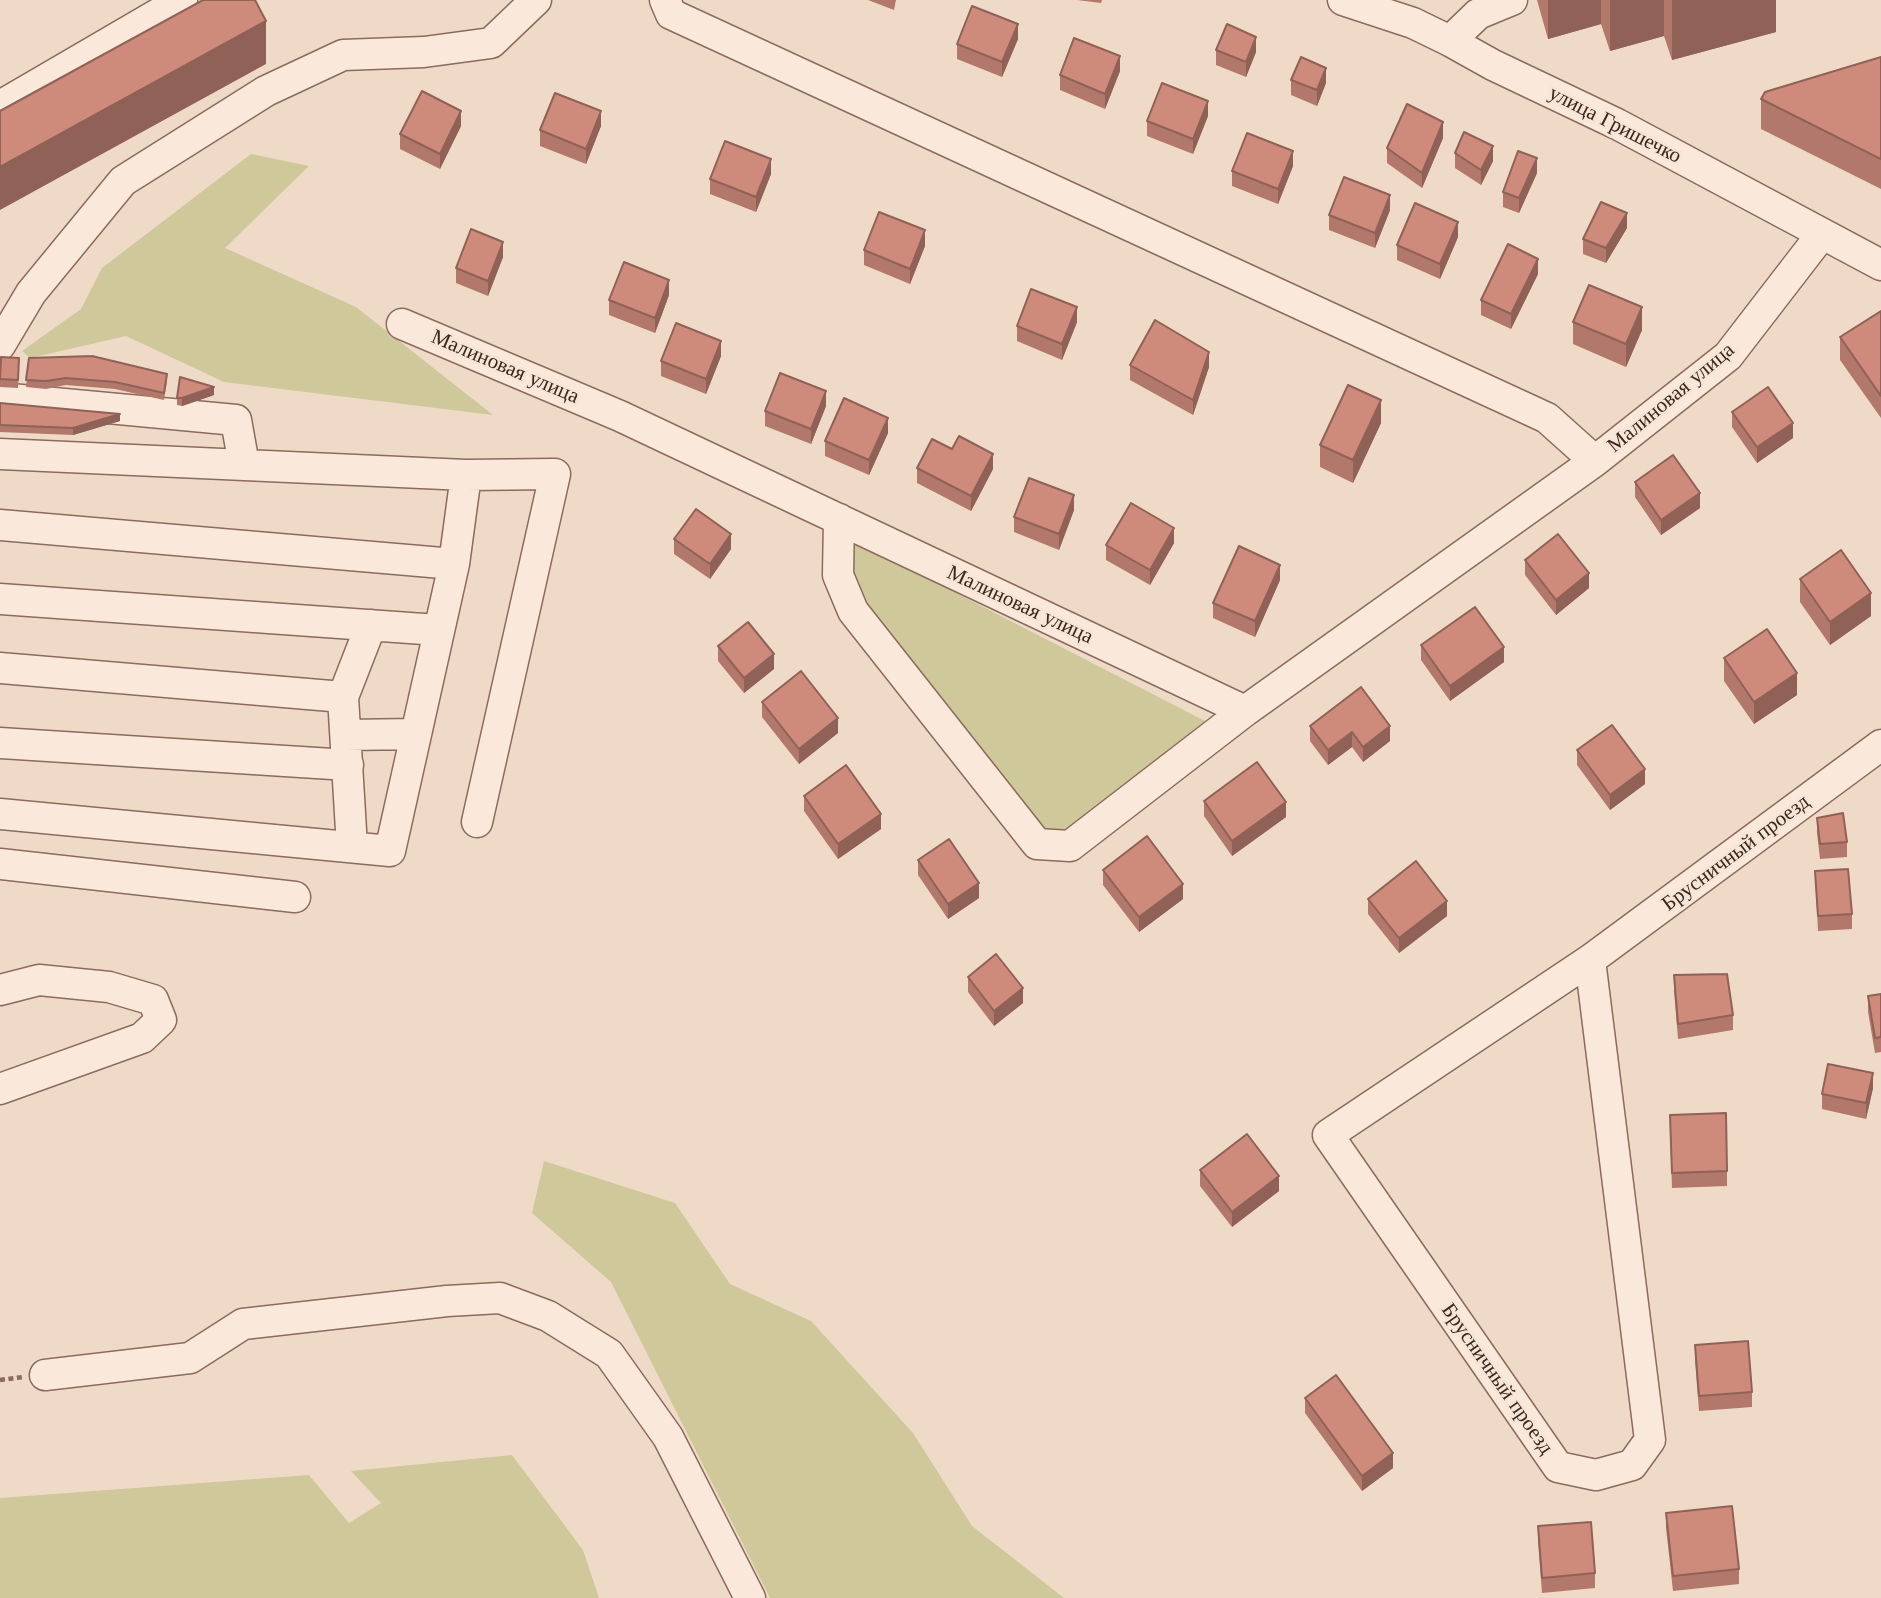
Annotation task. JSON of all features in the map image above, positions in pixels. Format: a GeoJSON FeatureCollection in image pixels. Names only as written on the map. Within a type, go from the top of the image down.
{"type":"FeatureCollection","features":[{"type":"Feature","properties":{"kind":"street"},"geometry":{"type":"LineString","coordinates":[[0,106],[182,0]]}},
{"type":"Feature","properties":{"kind":"street"},"geometry":{"type":"LineString","coordinates":[[0,345],[31,293],[123,181],[266,91],[343,55],[424,52],[491,43],[536,0]]}},
{"type":"Feature","properties":{"kind":"street","name":"Малиновая улица"},"geometry":{"type":"LineString","coordinates":[[665,0],[671,14],[1547,418],[1595,461]]}},
{"type":"Feature","properties":{"kind":"street","name":"улица Гришечко"},"geometry":{"type":"LineString","coordinates":[[1343,0],[1413,23],[1450,41],[1493,65],[1617,124],[1881,265]]}},
{"type":"Feature","properties":{"kind":"street"},"geometry":{"type":"LineString","coordinates":[[1450,41],[1478,14],[1512,0]]}},
{"type":"Feature","properties":{"kind":"street","name":"Малиновая улица"},"geometry":{"type":"LineString","coordinates":[[402,324],[620,416],[1245,711],[1595,461],[1728,356],[1822,234]]}},
{"type":"Feature","properties":{"kind":"street"},"geometry":{"type":"LineString","coordinates":[[0,398],[236,420],[244,465]]}},
{"type":"Feature","properties":{"kind":"street"},"geometry":{"type":"LineString","coordinates":[[0,454],[466,475],[555,474],[477,822]]}},
{"type":"Feature","properties":{"kind":"street"},"geometry":{"type":"LineString","coordinates":[[0,814],[390,851],[454,564],[466,475]]}},
{"type":"Feature","properties":{"kind":"street"},"geometry":{"type":"LineString","coordinates":[[839,519],[838,575],[853,611],[1037,844],[1070,846],[1245,711]]}},
{"type":"Feature","properties":{"kind":"street"},"geometry":{"type":"LineString","coordinates":[[0,525],[454,564]]}},
{"type":"Feature","properties":{"kind":"street"},"geometry":{"type":"LineString","coordinates":[[0,599],[438,630]]}},
{"type":"Feature","properties":{"kind":"street"},"geometry":{"type":"LineString","coordinates":[[352,847],[343,697],[371,625]]}},
{"type":"Feature","properties":{"kind":"street"},"geometry":{"type":"LineString","coordinates":[[0,668],[343,697]]}},
{"type":"Feature","properties":{"kind":"street"},"geometry":{"type":"LineString","coordinates":[[345,735],[415,734]]}},
{"type":"Feature","properties":{"kind":"street"},"geometry":{"type":"LineString","coordinates":[[0,743],[348,765]]}},
{"type":"Feature","properties":{"kind":"street","name":"Брусничный проезд"},"geometry":{"type":"LineString","coordinates":[[1590,960],[1650,1440],[1632,1465],[1596,1475],[1558,1467],[1328,1135],[1590,960],[1881,745]]}},
{"type":"Feature","properties":{"kind":"street"},"geometry":{"type":"LineString","coordinates":[[0,864],[295,897]]}},
{"type":"Feature","properties":{"kind":"street"},"geometry":{"type":"LineString","coordinates":[[0,990],[39,981],[109,987],[153,1000],[161,1020],[142,1038],[0,1089]]}},
{"type":"Feature","properties":{"kind":"street"},"geometry":{"type":"LineString","coordinates":[[45,1375],[190,1358],[243,1324],[447,1301],[500,1298],[548,1316],[609,1354],[668,1437],[750,1598]]}},
{"type":"Feature","properties":{"kind":"shaded area"},"geometry":{"type":"Polygon","coordinates":[[[251,154],[309,166],[225,248],[356,307],[493,415],[224,382],[126,336],[30,358],[22,351],[81,309],[102,268],[251,154]]]}},
{"type":"Feature","properties":{"kind":"shaded area"},"geometry":{"type":"Polygon","coordinates":[[[857,542],[1205,721],[1068,832],[1043,832],[864,611],[847,570],[857,542]]]}},
{"type":"Feature","properties":{"kind":"shaded area"},"geometry":{"type":"Polygon","coordinates":[[[544,1161],[675,1203],[730,1284],[811,1321],[913,1433],[972,1526],[1064,1598],[770,1598],[611,1282],[532,1213],[544,1161]]]}},
{"type":"Feature","properties":{"kind":"shaded area"},"geometry":{"type":"Polygon","coordinates":[[[512,1455],[583,1550],[599,1598],[0,1598],[0,1498],[309,1475],[349,1523],[381,1503],[351,1471],[512,1455]]]}},
{"type":"Feature","properties":{"kind":"building"},"geometry":{"type":"Polygon","coordinates":[[[203,0],[255,0],[266,21],[0,167],[0,111],[203,0]]]}},
{"type":"Feature","properties":{"kind":"building"},"geometry":{"type":"Polygon","coordinates":[[[972,6],[1018,24],[1002,62],[957,44],[972,6]]]}},
{"type":"Feature","properties":{"kind":"building"},"geometry":{"type":"Polygon","coordinates":[[[1227,24],[1256,37],[1246,62],[1216,50],[1227,24]]]}},
{"type":"Feature","properties":{"kind":"building"},"geometry":{"type":"Polygon","coordinates":[[[1074,38],[1120,56],[1105,94],[1060,75],[1074,38]]]}},
{"type":"Feature","properties":{"kind":"building"},"geometry":{"type":"Polygon","coordinates":[[[1301,57],[1326,68],[1317,90],[1291,80],[1301,57]]]}},
{"type":"Feature","properties":{"kind":"building"},"geometry":{"type":"Polygon","coordinates":[[[1881,57],[1881,159],[1761,99],[1765,92],[1881,57]]]}},
{"type":"Feature","properties":{"kind":"building"},"geometry":{"type":"Polygon","coordinates":[[[1162,83],[1208,101],[1193,139],[1147,121],[1162,83]]]}},
{"type":"Feature","properties":{"kind":"building"},"geometry":{"type":"Polygon","coordinates":[[[422,91],[461,111],[440,154],[400,134],[422,91]]]}},
{"type":"Feature","properties":{"kind":"building"},"geometry":{"type":"Polygon","coordinates":[[[555,93],[601,111],[586,149],[540,130],[555,93]]]}},
{"type":"Feature","properties":{"kind":"building"},"geometry":{"type":"Polygon","coordinates":[[[1407,104],[1443,122],[1422,173],[1387,148],[1407,104]]]}},
{"type":"Feature","properties":{"kind":"building"},"geometry":{"type":"Polygon","coordinates":[[[1464,132],[1493,146],[1481,170],[1455,153],[1464,132]]]}},
{"type":"Feature","properties":{"kind":"building"},"geometry":{"type":"Polygon","coordinates":[[[1247,133],[1293,151],[1278,189],[1232,171],[1247,133]]]}},
{"type":"Feature","properties":{"kind":"building"},"geometry":{"type":"Polygon","coordinates":[[[725,141],[771,159],[756,197],[710,179],[725,141]]]}},
{"type":"Feature","properties":{"kind":"building"},"geometry":{"type":"Polygon","coordinates":[[[1518,151],[1537,158],[1519,198],[1503,192],[1518,151]]]}},
{"type":"Feature","properties":{"kind":"building"},"geometry":{"type":"Polygon","coordinates":[[[1344,177],[1390,195],[1375,233],[1329,215],[1344,177]]]}},
{"type":"Feature","properties":{"kind":"building"},"geometry":{"type":"Polygon","coordinates":[[[1601,202],[1627,213],[1606,248],[1583,239],[1601,202]]]}},
{"type":"Feature","properties":{"kind":"building"},"geometry":{"type":"Polygon","coordinates":[[[1415,203],[1458,222],[1440,264],[1397,245],[1415,203]]]}},
{"type":"Feature","properties":{"kind":"building"},"geometry":{"type":"Polygon","coordinates":[[[879,212],[925,230],[910,269],[864,250],[879,212]]]}},
{"type":"Feature","properties":{"kind":"building"},"geometry":{"type":"Polygon","coordinates":[[[471,229],[503,242],[488,281],[456,268],[471,229]]]}},
{"type":"Feature","properties":{"kind":"building"},"geometry":{"type":"Polygon","coordinates":[[[1508,244],[1538,259],[1511,314],[1481,300],[1508,244]]]}},
{"type":"Feature","properties":{"kind":"building"},"geometry":{"type":"Polygon","coordinates":[[[624,262],[669,280],[655,318],[609,300],[624,262]]]}},
{"type":"Feature","properties":{"kind":"building"},"geometry":{"type":"Polygon","coordinates":[[[1589,285],[1642,307],[1626,344],[1573,322],[1589,285]]]}},
{"type":"Feature","properties":{"kind":"building"},"geometry":{"type":"Polygon","coordinates":[[[1031,289],[1077,307],[1062,344],[1017,326],[1031,289]]]}},
{"type":"Feature","properties":{"kind":"building"},"geometry":{"type":"Polygon","coordinates":[[[1881,311],[1881,396],[1840,337],[1881,311]]]}},
{"type":"Feature","properties":{"kind":"building"},"geometry":{"type":"Polygon","coordinates":[[[1155,320],[1209,352],[1193,400],[1130,365],[1155,320]]]}},
{"type":"Feature","properties":{"kind":"building"},"geometry":{"type":"Polygon","coordinates":[[[676,323],[721,341],[706,379],[661,361],[676,323]]]}},
{"type":"Feature","properties":{"kind":"building"},"geometry":{"type":"Polygon","coordinates":[[[92,356],[167,374],[164,393],[115,382],[66,378],[26,380],[29,358],[92,356]]]}},
{"type":"Feature","properties":{"kind":"building"},"geometry":{"type":"Polygon","coordinates":[[[1,357],[19,358],[18,380],[0,379],[1,357]]]}},
{"type":"Feature","properties":{"kind":"building"},"geometry":{"type":"Polygon","coordinates":[[[780,373],[826,391],[811,429],[765,411],[780,373]]]}},
{"type":"Feature","properties":{"kind":"building"},"geometry":{"type":"Polygon","coordinates":[[[180,377],[214,387],[177,398],[180,377]]]}},
{"type":"Feature","properties":{"kind":"building"},"geometry":{"type":"Polygon","coordinates":[[[1348,385],[1381,400],[1353,460],[1320,445],[1348,385]]]}},
{"type":"Feature","properties":{"kind":"building"},"geometry":{"type":"Polygon","coordinates":[[[1768,387],[1793,423],[1757,447],[1732,412],[1768,387]]]}},
{"type":"Feature","properties":{"kind":"building"},"geometry":{"type":"Polygon","coordinates":[[[844,398],[888,418],[869,460],[825,441],[844,398]]]}},
{"type":"Feature","properties":{"kind":"building"},"geometry":{"type":"Polygon","coordinates":[[[0,403],[120,414],[73,428],[0,425],[0,403]]]}},
{"type":"Feature","properties":{"kind":"building"},"geometry":{"type":"Polygon","coordinates":[[[959,436],[993,454],[971,496],[917,468],[932,439],[952,449],[959,436]]]}},
{"type":"Feature","properties":{"kind":"building"},"geometry":{"type":"Polygon","coordinates":[[[1673,455],[1700,493],[1661,520],[1635,482],[1673,455]]]}},
{"type":"Feature","properties":{"kind":"building"},"geometry":{"type":"Polygon","coordinates":[[[1029,478],[1074,495],[1059,534],[1014,517],[1029,478]]]}},
{"type":"Feature","properties":{"kind":"building"},"geometry":{"type":"Polygon","coordinates":[[[1131,503],[1174,528],[1150,570],[1106,545],[1131,503]]]}},
{"type":"Feature","properties":{"kind":"building"},"geometry":{"type":"Polygon","coordinates":[[[696,509],[731,534],[710,564],[674,539],[696,509]]]}},
{"type":"Feature","properties":{"kind":"building"},"geometry":{"type":"Polygon","coordinates":[[[1558,534],[1589,573],[1556,600],[1525,560],[1558,534]]]}},
{"type":"Feature","properties":{"kind":"building"},"geometry":{"type":"Polygon","coordinates":[[[1239,546],[1280,565],[1255,621],[1213,603],[1239,546]]]}},
{"type":"Feature","properties":{"kind":"building"},"geometry":{"type":"Polygon","coordinates":[[[1841,550],[1871,593],[1830,622],[1800,579],[1841,550]]]}},
{"type":"Feature","properties":{"kind":"building"},"geometry":{"type":"Polygon","coordinates":[[[1475,607],[1504,647],[1450,686],[1421,645],[1475,607]]]}},
{"type":"Feature","properties":{"kind":"building"},"geometry":{"type":"Polygon","coordinates":[[[748,622],[774,654],[744,678],[718,646],[748,622]]]}},
{"type":"Feature","properties":{"kind":"building"},"geometry":{"type":"Polygon","coordinates":[[[1767,629],[1797,673],[1754,702],[1724,658],[1767,629]]]}},
{"type":"Feature","properties":{"kind":"building"},"geometry":{"type":"Polygon","coordinates":[[[801,671],[838,718],[799,749],[762,702],[801,671]]]}},
{"type":"Feature","properties":{"kind":"building"},"geometry":{"type":"Polygon","coordinates":[[[1361,687],[1390,726],[1363,747],[1352,732],[1328,750],[1310,726],[1361,687]]]}},
{"type":"Feature","properties":{"kind":"building"},"geometry":{"type":"Polygon","coordinates":[[[1612,725],[1645,769],[1610,795],[1577,750],[1612,725]]]}},
{"type":"Feature","properties":{"kind":"building"},"geometry":{"type":"Polygon","coordinates":[[[1257,762],[1286,802],[1232,841],[1204,801],[1257,762]]]}},
{"type":"Feature","properties":{"kind":"building"},"geometry":{"type":"Polygon","coordinates":[[[846,765],[881,814],[838,844],[804,796],[846,765]]]}},
{"type":"Feature","properties":{"kind":"building"},"geometry":{"type":"Polygon","coordinates":[[[1843,813],[1847,842],[1820,844],[1817,818],[1843,813]]]}},
{"type":"Feature","properties":{"kind":"building"},"geometry":{"type":"Polygon","coordinates":[[[1147,836],[1183,884],[1139,917],[1103,870],[1147,836]]]}},
{"type":"Feature","properties":{"kind":"building"},"geometry":{"type":"Polygon","coordinates":[[[949,839],[979,883],[948,904],[918,860],[949,839]]]}},
{"type":"Feature","properties":{"kind":"building"},"geometry":{"type":"Polygon","coordinates":[[[1416,861],[1447,901],[1399,938],[1368,899],[1416,861]]]}},
{"type":"Feature","properties":{"kind":"building"},"geometry":{"type":"Polygon","coordinates":[[[1848,869],[1852,914],[1818,916],[1815,871],[1848,869]]]}},
{"type":"Feature","properties":{"kind":"building"},"geometry":{"type":"Polygon","coordinates":[[[996,954],[1023,988],[994,1011],[968,977],[996,954]]]}},
{"type":"Feature","properties":{"kind":"building"},"geometry":{"type":"Polygon","coordinates":[[[1727,974],[1733,1015],[1678,1024],[1674,975],[1727,974]]]}},
{"type":"Feature","properties":{"kind":"building"},"geometry":{"type":"Polygon","coordinates":[[[1881,994],[1881,1037],[1875,1038],[1868,996],[1881,994]]]}},
{"type":"Feature","properties":{"kind":"building"},"geometry":{"type":"Polygon","coordinates":[[[1828,1064],[1873,1073],[1866,1103],[1822,1094],[1828,1064]]]}},
{"type":"Feature","properties":{"kind":"building"},"geometry":{"type":"Polygon","coordinates":[[[1726,1113],[1727,1171],[1672,1173],[1670,1115],[1726,1113]]]}},
{"type":"Feature","properties":{"kind":"building"},"geometry":{"type":"Polygon","coordinates":[[[1247,1134],[1279,1176],[1232,1212],[1200,1170],[1247,1134]]]}},
{"type":"Feature","properties":{"kind":"building"},"geometry":{"type":"Polygon","coordinates":[[[1748,1341],[1752,1392],[1699,1396],[1695,1345],[1748,1341]]]}},
{"type":"Feature","properties":{"kind":"building"},"geometry":{"type":"Polygon","coordinates":[[[1336,1375],[1393,1453],[1362,1476],[1305,1398],[1336,1375]]]}},
{"type":"Feature","properties":{"kind":"building"},"geometry":{"type":"Polygon","coordinates":[[[1732,1506],[1739,1569],[1673,1576],[1666,1513],[1732,1506]]]}},
{"type":"Feature","properties":{"kind":"building"},"geometry":{"type":"Polygon","coordinates":[[[1591,1522],[1595,1573],[1542,1578],[1538,1526],[1591,1522]]]}}]}
